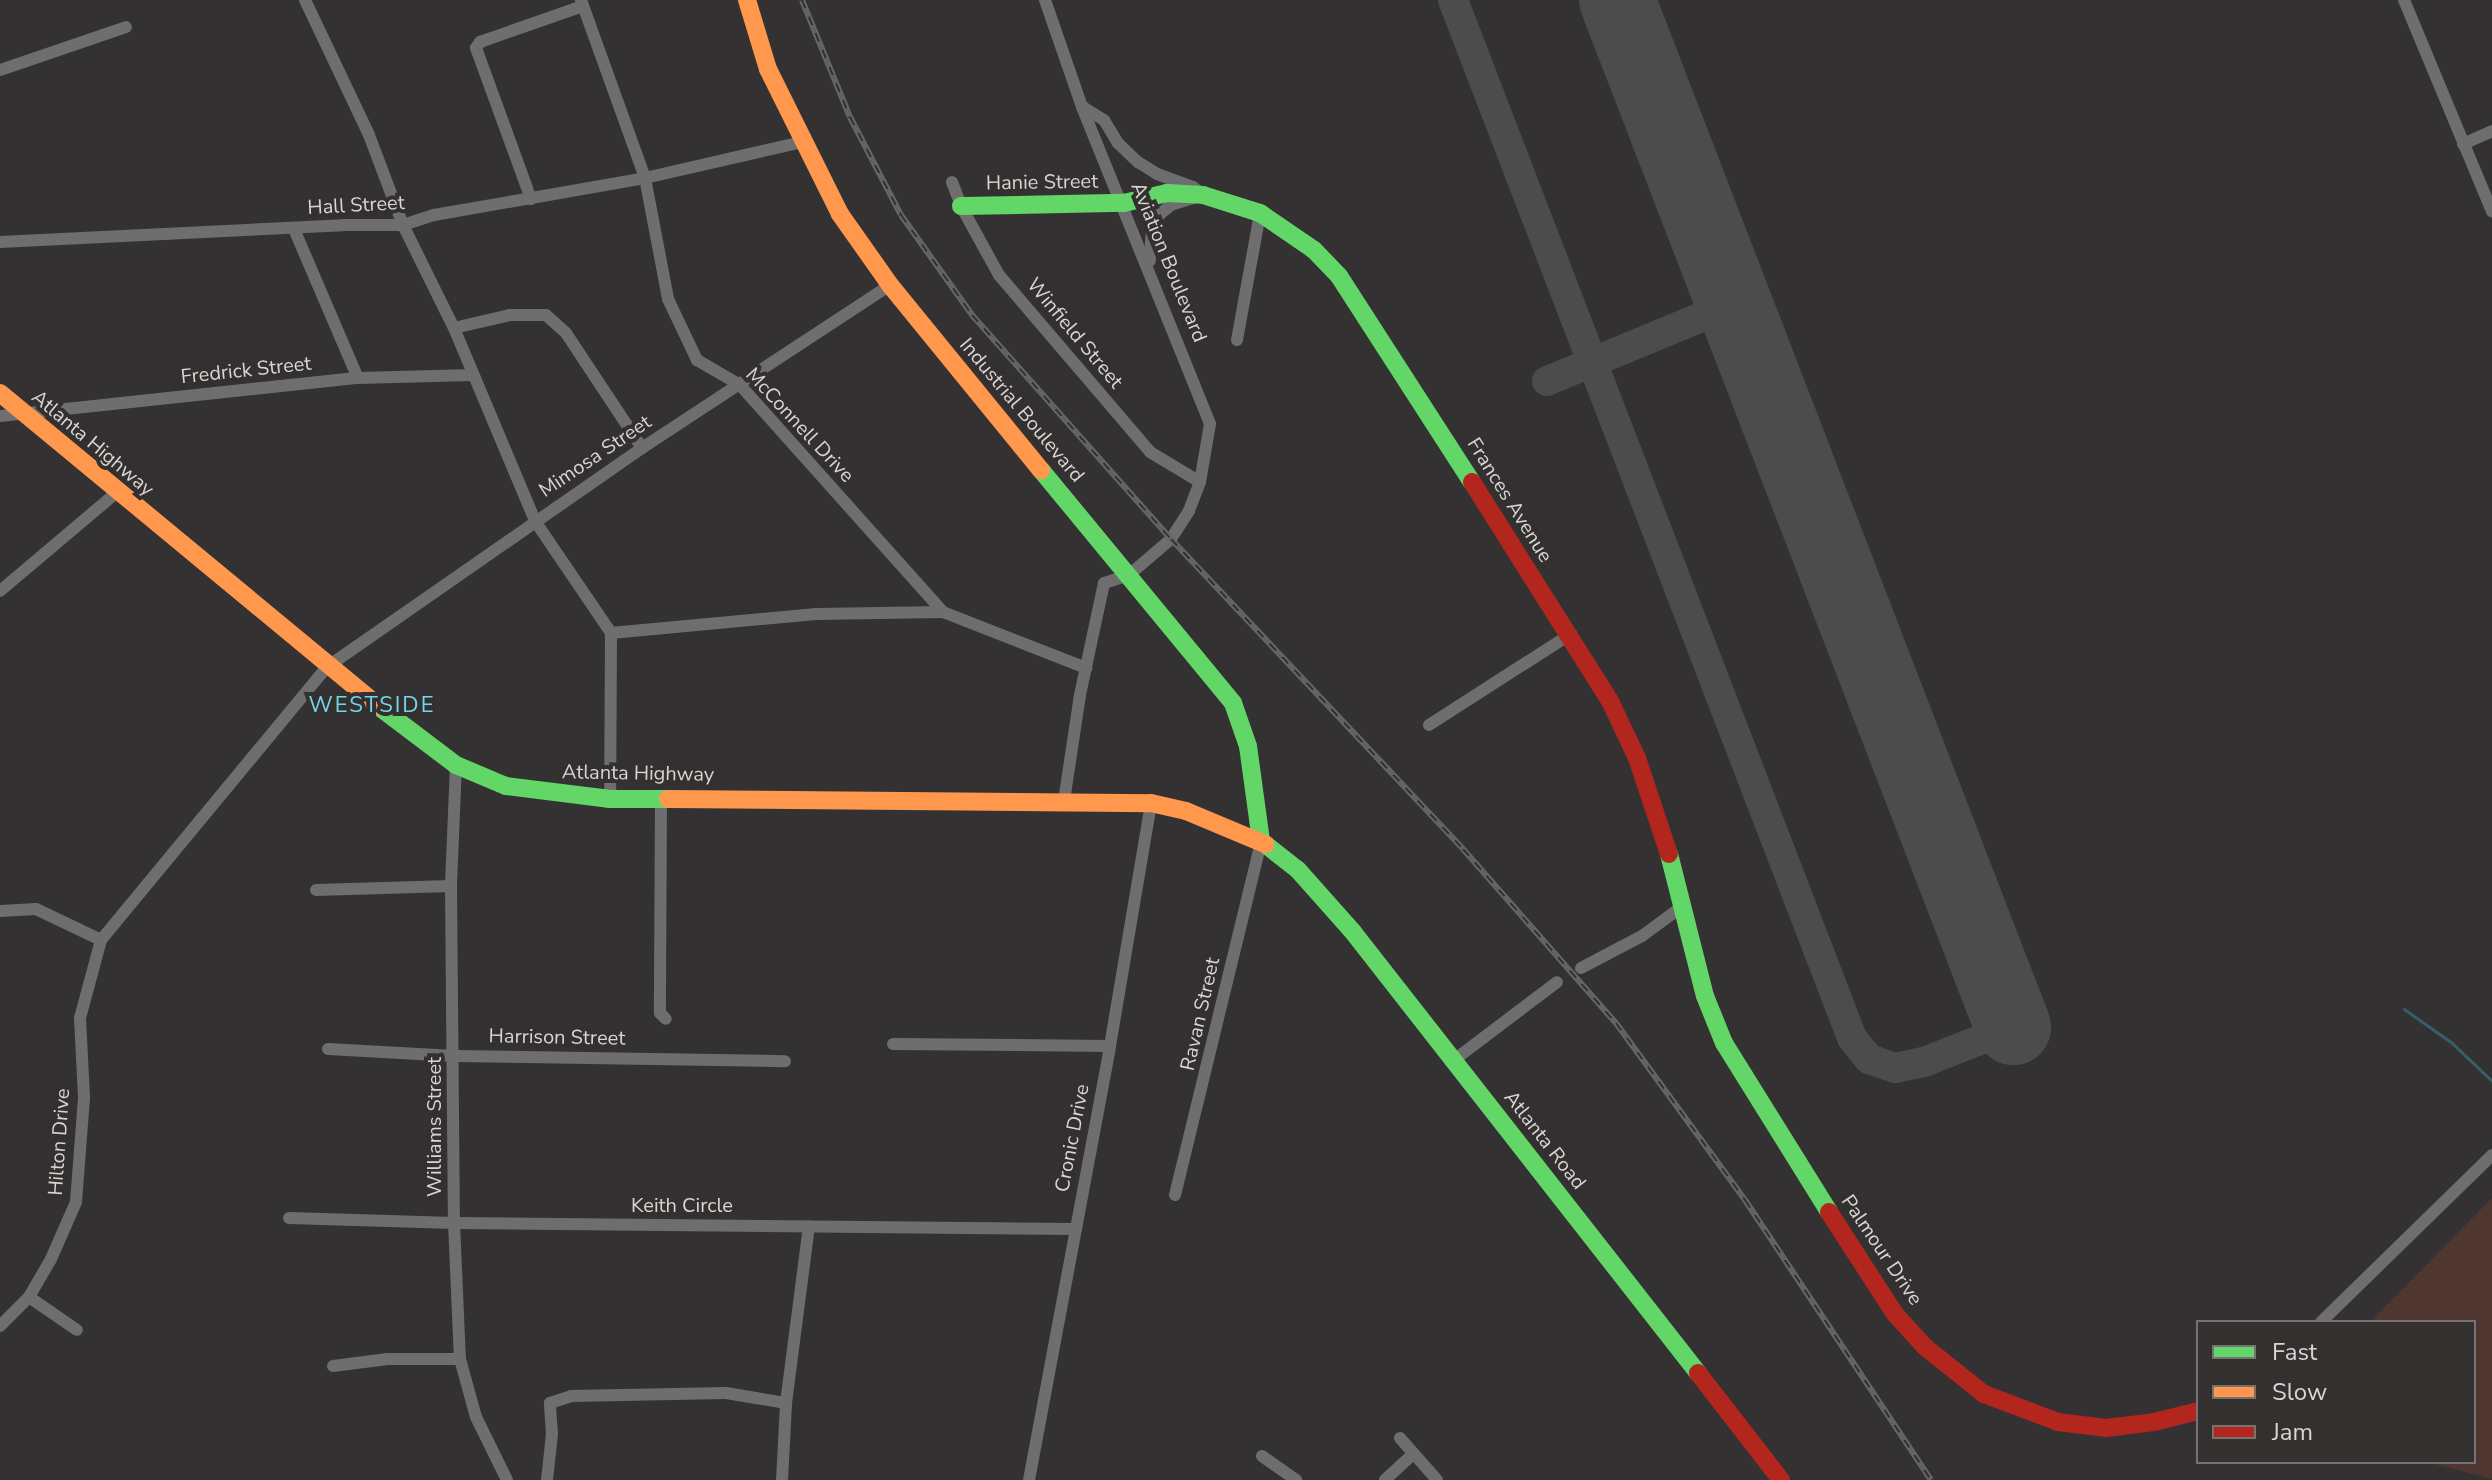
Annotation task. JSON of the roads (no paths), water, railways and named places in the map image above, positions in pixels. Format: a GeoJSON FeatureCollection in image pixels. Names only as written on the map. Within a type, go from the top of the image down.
{"type":"FeatureCollection","features":[{"type":"Feature","properties":{"kind":"street"},"geometry":{"type":"LineString","coordinates":[[305,0],[369,135],[403,225],[454,328],[535,521],[611,633],[610,799]]}},
{"type":"Feature","properties":{"kind":"street","name":"Industrial Boulevard"},"geometry":{"type":"LineString","coordinates":[[747,0],[768,69],[840,214],[890,285],[1233,703],[1248,746],[1261,841]]}},
{"type":"Feature","properties":{"kind":"street","name":"Aviation Boulevard"},"geometry":{"type":"LineString","coordinates":[[1045,0],[1082,107],[1124,203],[1210,424],[1200,482],[1189,511],[1171,539],[1129,575]]}},
{"type":"Feature","properties":{"kind":"street"},"geometry":{"type":"LineString","coordinates":[[2404,0],[2492,211]]}},
{"type":"Feature","properties":{"kind":"street"},"geometry":{"type":"LineString","coordinates":[[531,199],[476,48],[480,42],[582,3]]}},
{"type":"Feature","properties":{"kind":"street","name":"McConnell Drive"},"geometry":{"type":"LineString","coordinates":[[582,3],[645,178],[668,299],[697,360],[740,385],[943,612],[1086,668]]}},
{"type":"Feature","properties":{"kind":"street"},"geometry":{"type":"LineString","coordinates":[[0,70],[126,27]]}},
{"type":"Feature","properties":{"kind":"street","name":"Frances Avenue"},"geometry":{"type":"LineString","coordinates":[[1082,107],[1104,120],[1118,143],[1138,162],[1157,174],[1193,187],[1203,195]]}},
{"type":"Feature","properties":{"kind":"street"},"geometry":{"type":"LineString","coordinates":[[2463,144],[2492,131]]}},
{"type":"Feature","properties":{"kind":"street","name":"Hall Street"},"geometry":{"type":"LineString","coordinates":[[0,242],[403,225],[434,215],[645,178],[802,142]]}},
{"type":"Feature","properties":{"kind":"street","name":"Winfield Street"},"geometry":{"type":"LineString","coordinates":[[952,182],[961,206],[999,275],[1150,452],[1200,482]]}},
{"type":"Feature","properties":{"kind":"street","name":"Frances Avenue"},"geometry":{"type":"LineString","coordinates":[[1124,203],[1167,193],[1203,195],[1260,213],[1314,250],[1339,276],[1571,634],[1637,758],[1663,832],[1680,908]]}},
{"type":"Feature","properties":{"kind":"street"},"geometry":{"type":"LineString","coordinates":[[1150,269],[1152,229],[1160,214],[1171,205],[1203,195]]}},
{"type":"Feature","properties":{"kind":"street","name":"Hanie Street"},"geometry":{"type":"LineString","coordinates":[[961,206],[1124,203]]}},
{"type":"Feature","properties":{"kind":"street"},"geometry":{"type":"LineString","coordinates":[[1237,340],[1260,213]]}},
{"type":"Feature","properties":{"kind":"street"},"geometry":{"type":"LineString","coordinates":[[294,229],[358,378]]}},
{"type":"Feature","properties":{"kind":"street","name":"Mimosa Street"},"geometry":{"type":"LineString","coordinates":[[101,940],[327,667],[642,448],[890,285]]}},
{"type":"Feature","properties":{"kind":"street"},"geometry":{"type":"LineString","coordinates":[[454,328],[510,315],[546,315],[566,333],[642,448]]}},
{"type":"Feature","properties":{"kind":"street","name":"Fredrick Street"},"geometry":{"type":"LineString","coordinates":[[0,416],[358,378],[472,375]]}},
{"type":"Feature","properties":{"kind":"street","name":"Atlanta Highway"},"geometry":{"type":"LineString","coordinates":[[0,393],[327,667],[456,765],[529,791],[610,799],[1151,803],[1186,811],[1261,841]]}},
{"type":"Feature","properties":{"kind":"street"},"geometry":{"type":"LineString","coordinates":[[0,591],[117,492]]}},
{"type":"Feature","properties":{"kind":"street"},"geometry":{"type":"LineString","coordinates":[[1064,801],[1104,583],[1129,575]]}},
{"type":"Feature","properties":{"kind":"street"},"geometry":{"type":"LineString","coordinates":[[611,633],[816,614],[943,612]]}},
{"type":"Feature","properties":{"kind":"street"},"geometry":{"type":"LineString","coordinates":[[1429,725],[1571,634]]}},
{"type":"Feature","properties":{"kind":"street","name":"Williams Street"},"geometry":{"type":"LineString","coordinates":[[456,765],[451,886],[455,1056],[454,1223],[460,1359],[476,1417],[507,1480]]}},
{"type":"Feature","properties":{"kind":"street"},"geometry":{"type":"LineString","coordinates":[[661,798],[660,1013],[666,1019]]}},
{"type":"Feature","properties":{"kind":"street","name":"Cronic Drive"},"geometry":{"type":"LineString","coordinates":[[1029,1480],[1110,1046],[1151,803]]}},
{"type":"Feature","properties":{"kind":"street","name":"Atlanta Road"},"geometry":{"type":"LineString","coordinates":[[1261,841],[1298,870],[1353,932],[1781,1480]]}},
{"type":"Feature","properties":{"kind":"street","name":"Ravan Street"},"geometry":{"type":"LineString","coordinates":[[1175,1195],[1261,841]]}},
{"type":"Feature","properties":{"kind":"street"},"geometry":{"type":"LineString","coordinates":[[316,890],[451,886]]}},
{"type":"Feature","properties":{"kind":"street"},"geometry":{"type":"LineString","coordinates":[[1581,968],[1642,936],[1680,908]]}},
{"type":"Feature","properties":{"kind":"street","name":"Palmour Drive"},"geometry":{"type":"LineString","coordinates":[[1680,908],[1705,996],[1724,1043],[1751,1091],[1895,1314],[1925,1347],[1984,1394],[2058,1422],[2106,1428],[2154,1422],[2196,1412]]}},
{"type":"Feature","properties":{"kind":"street"},"geometry":{"type":"LineString","coordinates":[[0,911],[36,909],[101,940]]}},
{"type":"Feature","properties":{"kind":"street","name":"Hilton Drive"},"geometry":{"type":"LineString","coordinates":[[0,1326],[29,1297],[51,1259],[76,1202],[84,1097],[80,1018],[101,940]]}},
{"type":"Feature","properties":{"kind":"street"},"geometry":{"type":"LineString","coordinates":[[1454,1060],[1557,982]]}},
{"type":"Feature","properties":{"kind":"street"},"geometry":{"type":"LineString","coordinates":[[893,1044],[1110,1046]]}},
{"type":"Feature","properties":{"kind":"street","name":"Harrison Street"},"geometry":{"type":"LineString","coordinates":[[328,1049],[455,1056],[785,1061]]}},
{"type":"Feature","properties":{"kind":"street"},"geometry":{"type":"LineString","coordinates":[[2323,1320],[2492,1155]]}},
{"type":"Feature","properties":{"kind":"street","name":"Keith Circle"},"geometry":{"type":"LineString","coordinates":[[289,1218],[454,1223],[1076,1229]]}},
{"type":"Feature","properties":{"kind":"street"},"geometry":{"type":"LineString","coordinates":[[782,1480],[786,1403],[809,1226]]}},
{"type":"Feature","properties":{"kind":"street"},"geometry":{"type":"LineString","coordinates":[[29,1297],[77,1330]]}},
{"type":"Feature","properties":{"kind":"street"},"geometry":{"type":"LineString","coordinates":[[333,1366],[388,1359],[460,1359]]}},
{"type":"Feature","properties":{"kind":"street"},"geometry":{"type":"LineString","coordinates":[[547,1480],[552,1434],[550,1403],[571,1396],[726,1393],[786,1403]]}},
{"type":"Feature","properties":{"kind":"street"},"geometry":{"type":"LineString","coordinates":[[1400,1438],[1437,1480]]}},
{"type":"Feature","properties":{"kind":"street"},"geometry":{"type":"LineString","coordinates":[[1385,1480],[1412,1455]]}},
{"type":"Feature","properties":{"kind":"street"},"geometry":{"type":"LineString","coordinates":[[1262,1456],[1296,1480]]}},
{"type":"Feature","properties":{"kind":"waterway"},"geometry":{"type":"LineString","coordinates":[[2404,1009],[2452,1043],[2492,1081]]}},
{"type":"Feature","properties":{"kind":"railway"},"geometry":{"type":"LineString","coordinates":[[802,0],[850,117],[901,215],[972,315],[1171,539],[1463,849],[1616,1023],[1745,1200],[1931,1480]]}},
{"type":"Feature","properties":{"kind":"district","name":"WESTSIDE"},"geometry":{"type":"Point","coordinates":[372,706]}}]}
